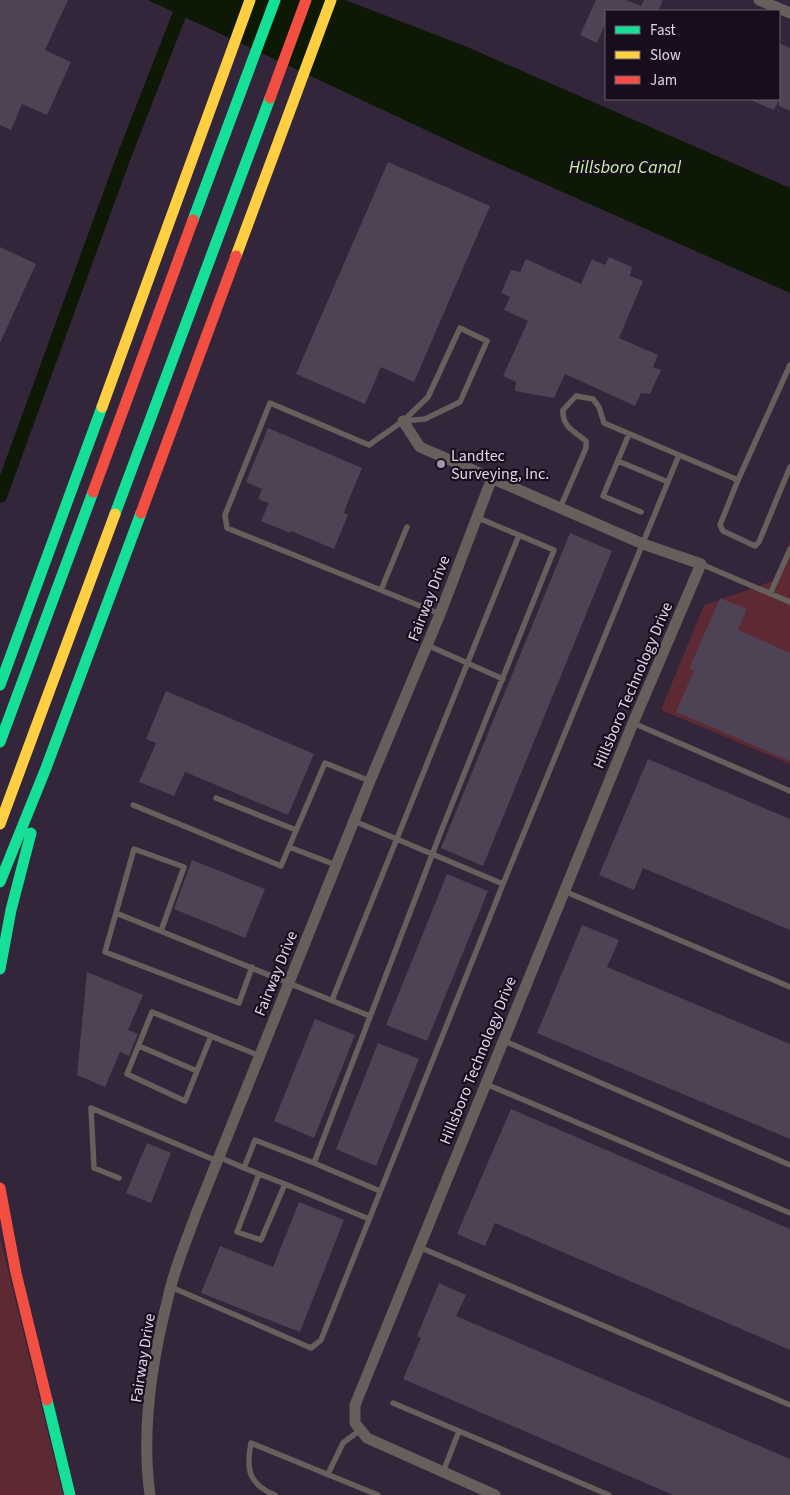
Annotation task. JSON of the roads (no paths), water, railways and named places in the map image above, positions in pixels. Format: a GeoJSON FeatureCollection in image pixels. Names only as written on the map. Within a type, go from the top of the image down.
{"type":"FeatureCollection","features":[{"type":"Feature","properties":{"kind":"highway"},"geometry":{"type":"LineString","coordinates":[[0,685],[250,0]]}},
{"type":"Feature","properties":{"kind":"highway"},"geometry":{"type":"LineString","coordinates":[[0,742],[275,0]]}},
{"type":"Feature","properties":{"kind":"highway"},"geometry":{"type":"LineString","coordinates":[[0,824],[306,0]]}},
{"type":"Feature","properties":{"kind":"highway"},"geometry":{"type":"LineString","coordinates":[[0,882],[46,768],[331,0]]}},
{"type":"Feature","properties":{"kind":"highway"},"geometry":{"type":"LineString","coordinates":[[0,665],[23,625]]}},
{"type":"Feature","properties":{"kind":"highway"},"geometry":{"type":"LineString","coordinates":[[0,970],[11,910],[46,768]]}},
{"type":"Feature","properties":{"kind":"highway"},"geometry":{"type":"LineString","coordinates":[[0,1188],[16,1273],[70,1495]]}},
{"type":"Feature","properties":{"kind":"street"},"geometry":{"type":"LineString","coordinates":[[759,0],[790,14]]}},
{"type":"Feature","properties":{"kind":"street"},"geometry":{"type":"LineString","coordinates":[[403,421],[420,446],[643,544],[702,564]]}},
{"type":"Feature","properties":{"kind":"street","name":"Fairway Drive"},"geometry":{"type":"LineString","coordinates":[[150,1495],[147,1446],[154,1369],[171,1287],[218,1159],[370,781],[440,614],[492,478]]}},
{"type":"Feature","properties":{"kind":"street","name":"Hillsboro Technology Drive"},"geometry":{"type":"LineString","coordinates":[[360,1430],[355,1424],[355,1405],[484,1083],[632,723],[702,564]]}},
{"type":"Feature","properties":{"kind":"street"},"geometry":{"type":"LineString","coordinates":[[360,1430],[367,1438],[495,1495]]}},
{"type":"Feature","properties":{"kind":"lane"},"geometry":{"type":"LineString","coordinates":[[403,421],[425,419],[460,402],[487,341],[460,328],[428,397],[403,421],[369,446],[270,403],[225,515],[227,528],[440,614]]}},
{"type":"Feature","properties":{"kind":"lane"},"geometry":{"type":"LineString","coordinates":[[790,365],[738,480],[720,525],[723,532],[755,546],[759,542],[790,467]]}},
{"type":"Feature","properties":{"kind":"lane"},"geometry":{"type":"LineString","coordinates":[[560,508],[586,448],[586,441],[566,426],[562,419],[563,410],[569,401],[576,396],[593,399],[599,408],[604,423],[738,480]]}},
{"type":"Feature","properties":{"kind":"lane"},"geometry":{"type":"LineString","coordinates":[[629,434],[603,496],[641,512]]}},
{"type":"Feature","properties":{"kind":"lane"},"geometry":{"type":"LineString","coordinates":[[171,1287],[310,1348],[321,1340],[503,884],[679,455]]}},
{"type":"Feature","properties":{"kind":"lane"},"geometry":{"type":"LineString","coordinates":[[618,461],[668,482]]}},
{"type":"Feature","properties":{"kind":"lane"},"geometry":{"type":"LineString","coordinates":[[314,1163],[432,854],[554,550],[476,517]]}},
{"type":"Feature","properties":{"kind":"lane"},"geometry":{"type":"LineString","coordinates":[[381,590],[407,527]]}},
{"type":"Feature","properties":{"kind":"lane"},"geometry":{"type":"LineString","coordinates":[[332,1000],[519,535]]}},
{"type":"Feature","properties":{"kind":"lane"},"geometry":{"type":"LineString","coordinates":[[770,594],[790,549]]}},
{"type":"Feature","properties":{"kind":"lane"},"geometry":{"type":"LineString","coordinates":[[702,564],[790,602]]}},
{"type":"Feature","properties":{"kind":"lane"},"geometry":{"type":"LineString","coordinates":[[427,645],[503,679]]}},
{"type":"Feature","properties":{"kind":"lane"},"geometry":{"type":"LineString","coordinates":[[632,723],[790,791]]}},
{"type":"Feature","properties":{"kind":"lane"},"geometry":{"type":"LineString","coordinates":[[133,805],[281,866],[325,763],[370,781]]}},
{"type":"Feature","properties":{"kind":"lane"},"geometry":{"type":"LineString","coordinates":[[216,798],[296,830]]}},
{"type":"Feature","properties":{"kind":"lane"},"geometry":{"type":"LineString","coordinates":[[354,821],[503,884]]}},
{"type":"Feature","properties":{"kind":"lane"},"geometry":{"type":"LineString","coordinates":[[289,847],[336,865]]}},
{"type":"Feature","properties":{"kind":"lane"},"geometry":{"type":"LineString","coordinates":[[161,931],[184,867],[134,849],[105,952],[238,1003],[252,967]]}},
{"type":"Feature","properties":{"kind":"lane"},"geometry":{"type":"LineString","coordinates":[[564,891],[790,987]]}},
{"type":"Feature","properties":{"kind":"lane"},"geometry":{"type":"LineString","coordinates":[[116,913],[370,1016]]}},
{"type":"Feature","properties":{"kind":"lane"},"geometry":{"type":"LineString","coordinates":[[211,1036],[185,1101],[128,1074],[152,1012],[211,1036],[260,1056]]}},
{"type":"Feature","properties":{"kind":"lane"},"geometry":{"type":"LineString","coordinates":[[502,1040],[790,1165]]}},
{"type":"Feature","properties":{"kind":"lane"},"geometry":{"type":"LineString","coordinates":[[139,1046],[197,1071]]}},
{"type":"Feature","properties":{"kind":"lane"},"geometry":{"type":"LineString","coordinates":[[484,1083],[790,1213]]}},
{"type":"Feature","properties":{"kind":"lane"},"geometry":{"type":"LineString","coordinates":[[118,1178],[94,1168],[91,1108],[368,1219]]}},
{"type":"Feature","properties":{"kind":"lane"},"geometry":{"type":"LineString","coordinates":[[244,1168],[255,1140],[380,1191]]}},
{"type":"Feature","properties":{"kind":"lane"},"geometry":{"type":"LineString","coordinates":[[259,1174],[237,1232],[261,1240],[284,1184]]}},
{"type":"Feature","properties":{"kind":"lane"},"geometry":{"type":"LineString","coordinates":[[419,1247],[790,1405]]}},
{"type":"Feature","properties":{"kind":"lane"},"geometry":{"type":"LineString","coordinates":[[393,1402],[609,1495]]}},
{"type":"Feature","properties":{"kind":"lane"},"geometry":{"type":"LineString","coordinates":[[328,1474],[344,1443],[360,1430]]}},
{"type":"Feature","properties":{"kind":"lane"},"geometry":{"type":"LineString","coordinates":[[443,1472],[459,1431]]}},
{"type":"Feature","properties":{"kind":"lane"},"geometry":{"type":"LineString","coordinates":[[275,1495],[261,1488],[248,1470],[251,1442],[374,1494]]}},
{"type":"Feature","properties":{"kind":"lane"},"geometry":{"type":"LineString","coordinates":[[590,1495],[593,1488]]}},
{"type":"Feature","properties":{"kind":"water","name":"Hillsboro Canal"},"geometry":{"type":"Polygon","coordinates":[[[148,0],[345,0],[465,46],[790,188],[790,293],[477,154],[148,0]]]}},
{"type":"Feature","properties":{"kind":"waterway"},"geometry":{"type":"LineString","coordinates":[[0,496],[123,159],[185,0]]}},
{"type":"Feature","properties":{"kind":"place","name":"Landtec Surveying, Inc."},"geometry":{"type":"Point","coordinates":[441,464]}}]}
